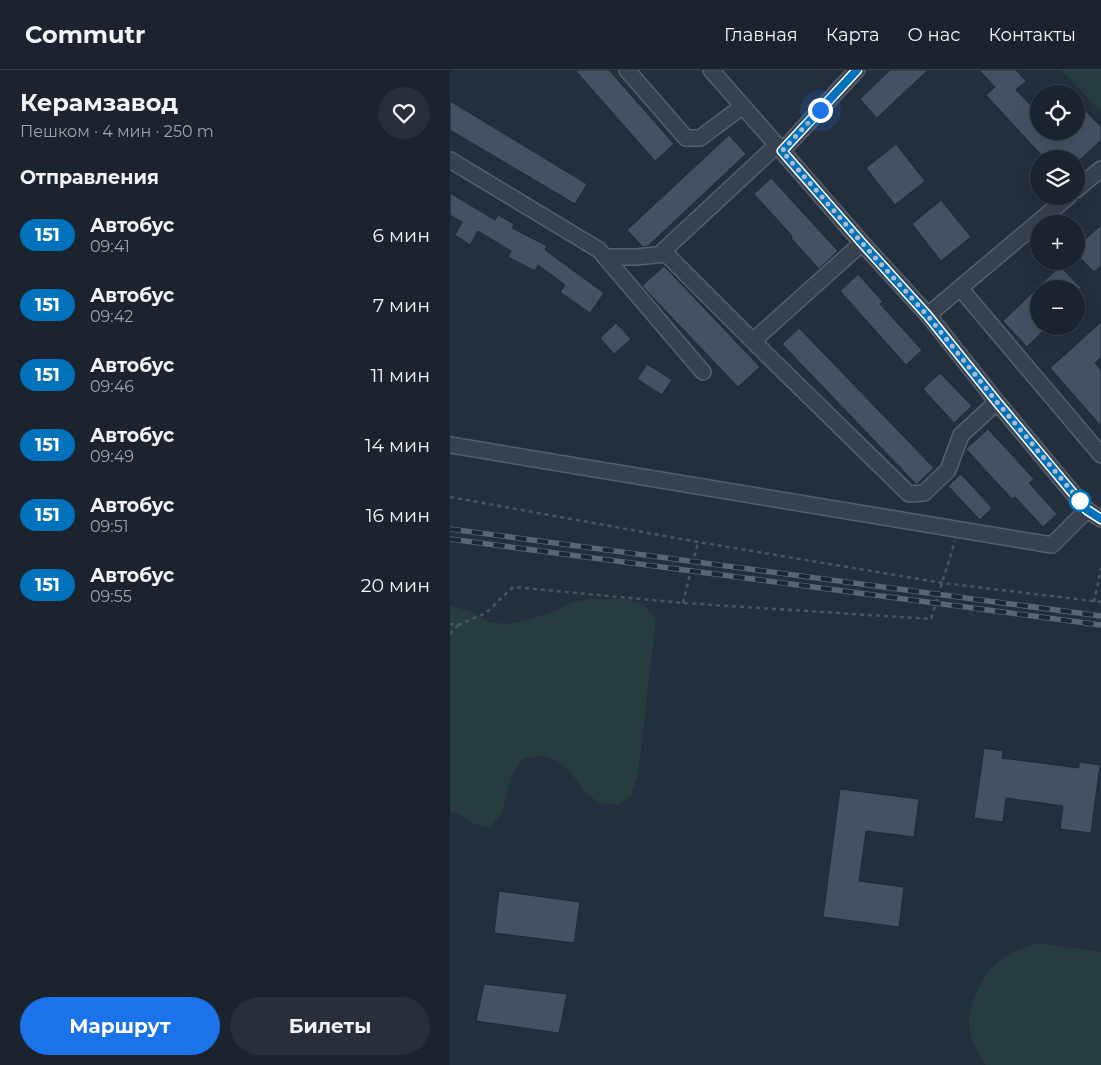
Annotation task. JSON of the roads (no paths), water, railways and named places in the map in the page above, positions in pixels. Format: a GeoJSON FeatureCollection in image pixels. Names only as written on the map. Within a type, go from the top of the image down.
{"type":"FeatureCollection","features":[{"type":"Feature","properties":{"kind":"street"},"geometry":{"type":"LineString","coordinates":[[626,70],[686,138],[700,138],[743,106]]}},
{"type":"Feature","properties":{"kind":"street"},"geometry":{"type":"LineString","coordinates":[[857,70],[780,148],[663,251],[909,494],[924,493],[948,470],[960,434],[997,402]]}},
{"type":"Feature","properties":{"kind":"street"},"geometry":{"type":"LineString","coordinates":[[720,73],[743,106],[928,316],[1087,510],[1101,519]]}},
{"type":"Feature","properties":{"kind":"street"},"geometry":{"type":"LineString","coordinates":[[450,160],[600,250],[703,372]]}},
{"type":"Feature","properties":{"kind":"street"},"geometry":{"type":"LineString","coordinates":[[1085,183],[1101,170]]}},
{"type":"Feature","properties":{"kind":"street"},"geometry":{"type":"LineString","coordinates":[[928,316],[1058,205]]}},
{"type":"Feature","properties":{"kind":"street"},"geometry":{"type":"LineString","coordinates":[[753,342],[862,243]]}},
{"type":"Feature","properties":{"kind":"street"},"geometry":{"type":"LineString","coordinates":[[606,257],[666,254]]}},
{"type":"Feature","properties":{"kind":"street"},"geometry":{"type":"LineString","coordinates":[[960,288],[1101,455]]}},
{"type":"Feature","properties":{"kind":"street"},"geometry":{"type":"LineString","coordinates":[[450,444],[1052,544],[1087,510]]}},
{"type":"Feature","properties":{"kind":"railway"},"geometry":{"type":"LineString","coordinates":[[450,529],[1101,616]]}},
{"type":"Feature","properties":{"kind":"railway"},"geometry":{"type":"LineString","coordinates":[[450,539],[1101,625]]}}]}
